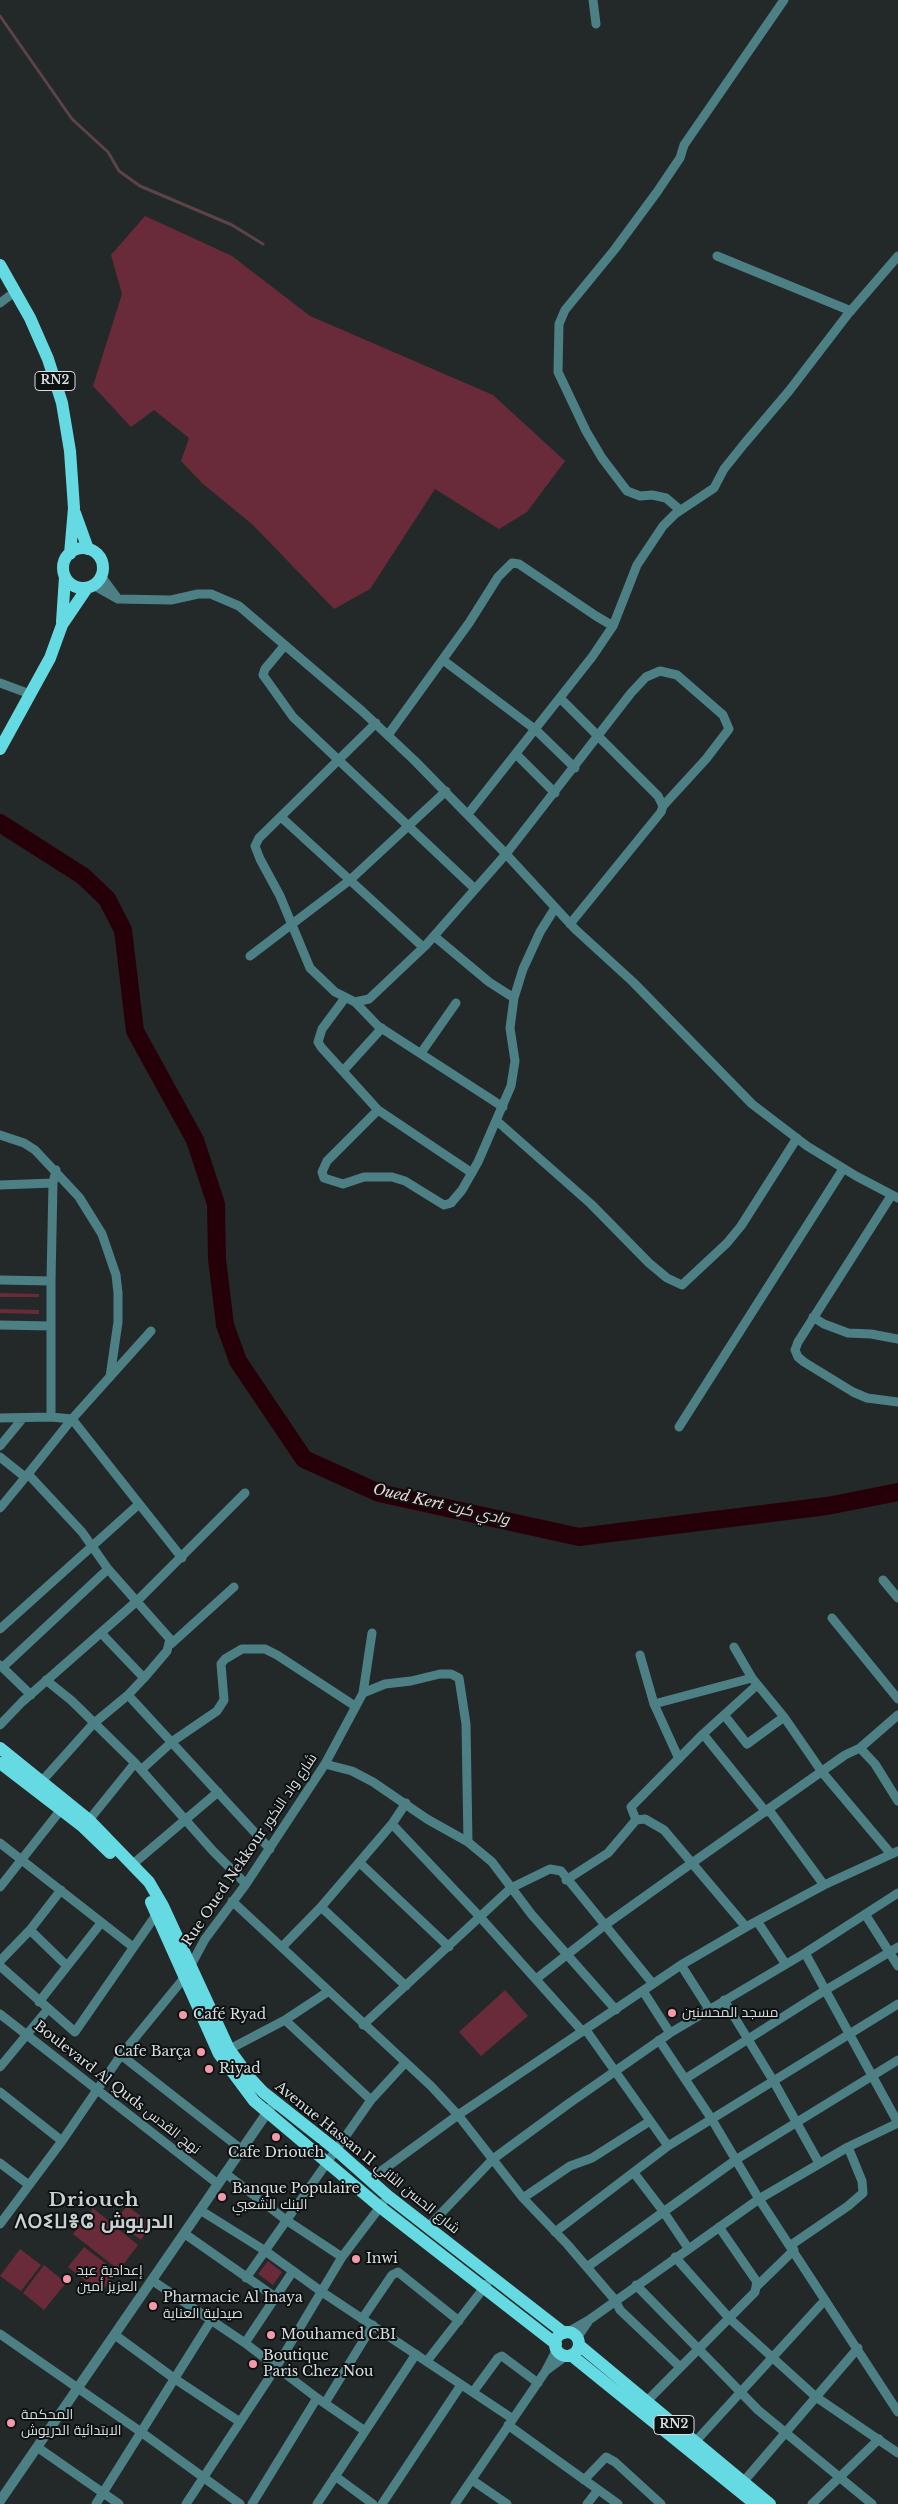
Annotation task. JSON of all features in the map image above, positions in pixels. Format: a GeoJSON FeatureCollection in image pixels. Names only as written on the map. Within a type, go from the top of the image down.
{"type":"FeatureCollection","features":[{"type":"Feature","properties":{"kind":"main road","name":"RN2"},"geometry":{"type":"LineString","coordinates":[[0,265],[16,290],[48,359],[62,403],[70,451],[74,508],[70,554],[63,565],[65,577],[62,625],[50,658],[0,749]]}},
{"type":"Feature","properties":{"kind":"main road","name":"RN2"},"geometry":{"type":"LineString","coordinates":[[62,625],[94,583],[102,569],[99,557],[88,549],[74,508]]}},
{"type":"Feature","properties":{"kind":"main road"},"geometry":{"type":"LineString","coordinates":[[70,554],[82,549],[88,549]]}},
{"type":"Feature","properties":{"kind":"main road"},"geometry":{"type":"LineString","coordinates":[[65,577],[74,586],[94,583]]}},
{"type":"Feature","properties":{"kind":"main road","name":"Avenue Hassan II شارع الحسن الثاني"},"geometry":{"type":"LineString","coordinates":[[0,1748],[42,1781],[82,1826],[136,1877],[160,1910],[190,1964],[224,2052],[275,2103],[335,2149],[388,2196],[492,2278],[572,2337],[646,2402],[744,2481],[764,2503]]}},
{"type":"Feature","properties":{"kind":"main road","name":"Avenue Hassan II شارع الحسن الثاني"},"geometry":{"type":"LineString","coordinates":[[0,1763],[63,1806],[89,1820],[134,1864],[149,1882],[184,1978],[242,2088],[266,2114],[562,2351],[764,2503]]}},
{"type":"Feature","properties":{"kind":"main road"},"geometry":{"type":"LineString","coordinates":[[558,2337],[572,2337],[575,2353],[562,2351],[558,2337]]}},
{"type":"Feature","properties":{"kind":"street"},"geometry":{"type":"LineString","coordinates":[[593,0],[596,24]]}},
{"type":"Feature","properties":{"kind":"street"},"geometry":{"type":"LineString","coordinates":[[680,510],[666,498],[652,495],[640,496],[627,492],[606,464],[586,431],[561,381],[556,365],[559,324],[565,310],[615,249],[657,192],[680,158],[684,145],[784,0]]}},
{"type":"Feature","properties":{"kind":"street"},"geometry":{"type":"LineString","coordinates":[[718,256],[850,311]]}},
{"type":"Feature","properties":{"kind":"street"},"geometry":{"type":"LineString","coordinates":[[468,814],[561,699],[613,626],[626,588],[642,557],[663,526],[680,510],[714,488],[736,454],[789,392],[850,311],[898,256]]}},
{"type":"Feature","properties":{"kind":"street"},"geometry":{"type":"LineString","coordinates":[[0,303],[16,290]]}},
{"type":"Feature","properties":{"kind":"street"},"geometry":{"type":"LineString","coordinates":[[388,735],[443,660],[498,577],[512,563],[519,564],[613,626]]}},
{"type":"Feature","properties":{"kind":"street"},"geometry":{"type":"LineString","coordinates":[[94,583],[118,599],[171,600],[198,594],[220,596],[239,606],[376,723],[446,791],[570,924],[633,982],[752,1104],[797,1138],[843,1168],[894,1197],[813,1317],[796,1345],[795,1350],[798,1357],[834,1381],[867,1398],[898,1402]]}},
{"type":"Feature","properties":{"kind":"street"},"geometry":{"type":"LineString","coordinates":[[285,645],[265,669],[264,679],[277,692],[293,717],[475,889]]}},
{"type":"Feature","properties":{"kind":"street"},"geometry":{"type":"LineString","coordinates":[[443,660],[536,730],[575,768]]}},
{"type":"Feature","properties":{"kind":"street"},"geometry":{"type":"LineString","coordinates":[[355,1002],[369,999],[434,936],[506,854],[646,677],[660,671],[678,675],[723,715],[729,729],[663,806],[661,812],[570,924]]}},
{"type":"Feature","properties":{"kind":"street"},"geometry":{"type":"LineString","coordinates":[[0,683],[30,694]]}},
{"type":"Feature","properties":{"kind":"street"},"geometry":{"type":"LineString","coordinates":[[561,699],[658,796],[663,806]]}},
{"type":"Feature","properties":{"kind":"street"},"geometry":{"type":"LineString","coordinates":[[376,723],[259,838],[255,846],[310,968],[325,984],[345,998],[355,1002],[370,1019],[382,1028],[503,1107]]}},
{"type":"Feature","properties":{"kind":"street"},"geometry":{"type":"LineString","coordinates":[[516,754],[555,792]]}},
{"type":"Feature","properties":{"kind":"street"},"geometry":{"type":"LineString","coordinates":[[250,956],[350,880],[446,791]]}},
{"type":"Feature","properties":{"kind":"street"},"geometry":{"type":"LineString","coordinates":[[281,817],[423,948]]}},
{"type":"Feature","properties":{"kind":"street"},"geometry":{"type":"LineString","coordinates":[[378,1110],[327,1162],[322,1172],[324,1178],[343,1184],[364,1177],[392,1177],[404,1181],[444,1204],[451,1203],[472,1173],[503,1107],[514,1074],[515,1061],[510,1028],[514,998],[523,969],[540,932],[555,908]]}},
{"type":"Feature","properties":{"kind":"street"},"geometry":{"type":"LineString","coordinates":[[434,936],[489,982],[514,998]]}},
{"type":"Feature","properties":{"kind":"street"},"geometry":{"type":"LineString","coordinates":[[345,998],[327,1021],[318,1042],[378,1110],[472,1173]]}},
{"type":"Feature","properties":{"kind":"street"},"geometry":{"type":"LineString","coordinates":[[422,1053],[456,1003]]}},
{"type":"Feature","properties":{"kind":"street"},"geometry":{"type":"LineString","coordinates":[[343,1072],[382,1028]]}},
{"type":"Feature","properties":{"kind":"street"},"geometry":{"type":"LineString","coordinates":[[497,1121],[591,1204],[655,1268],[667,1278],[682,1285],[727,1243],[741,1226],[797,1138]]}},
{"type":"Feature","properties":{"kind":"street"},"geometry":{"type":"LineString","coordinates":[[0,1135],[24,1143],[35,1150],[56,1170],[93,1216],[110,1253],[116,1275],[119,1308],[110,1377]]}},
{"type":"Feature","properties":{"kind":"street"},"geometry":{"type":"LineString","coordinates":[[679,1427],[843,1168]]}},
{"type":"Feature","properties":{"kind":"street"},"geometry":{"type":"LineString","coordinates":[[51,1417],[51,1281],[53,1184],[56,1170]]}},
{"type":"Feature","properties":{"kind":"street"},"geometry":{"type":"LineString","coordinates":[[0,1185],[53,1184]]}},
{"type":"Feature","properties":{"kind":"street"},"geometry":{"type":"LineString","coordinates":[[0,1280],[51,1281]]}},
{"type":"Feature","properties":{"kind":"street"},"geometry":{"type":"LineString","coordinates":[[813,1317],[824,1324],[848,1332],[898,1339]]}},
{"type":"Feature","properties":{"kind":"street"},"geometry":{"type":"LineString","coordinates":[[0,1325],[51,1326]]}},
{"type":"Feature","properties":{"kind":"street"},"geometry":{"type":"LineString","coordinates":[[0,1508],[72,1419],[151,1331]]}},
{"type":"Feature","properties":{"kind":"street"},"geometry":{"type":"LineString","coordinates":[[0,1418],[51,1417],[72,1419],[182,1558]]}},
{"type":"Feature","properties":{"kind":"street"},"geometry":{"type":"LineString","coordinates":[[0,1446],[23,1418]]}},
{"type":"Feature","properties":{"kind":"street"},"geometry":{"type":"LineString","coordinates":[[0,1457],[26,1475],[94,1547],[108,1569],[170,1639],[171,1644]]}},
{"type":"Feature","properties":{"kind":"street"},"geometry":{"type":"LineString","coordinates":[[0,1725],[46,1680],[102,1634],[137,1601],[245,1493]]}},
{"type":"Feature","properties":{"kind":"street"},"geometry":{"type":"LineString","coordinates":[[0,1629],[94,1547],[139,1504]]}},
{"type":"Feature","properties":{"kind":"street"},"geometry":{"type":"LineString","coordinates":[[31,1695],[1,1666],[108,1569]]}},
{"type":"Feature","properties":{"kind":"street"},"geometry":{"type":"LineString","coordinates":[[883,1580],[898,1598]]}},
{"type":"Feature","properties":{"kind":"street"},"geometry":{"type":"LineString","coordinates":[[42,1781],[93,1724],[128,1695],[171,1644],[234,1587]]}},
{"type":"Feature","properties":{"kind":"street"},"geometry":{"type":"LineString","coordinates":[[832,1618],[898,1699]]}},
{"type":"Feature","properties":{"kind":"street"},"geometry":{"type":"LineString","coordinates":[[363,1693],[372,1633]]}},
{"type":"Feature","properties":{"kind":"street"},"geometry":{"type":"LineString","coordinates":[[102,1634],[144,1678]]}},
{"type":"Feature","properties":{"kind":"street"},"geometry":{"type":"LineString","coordinates":[[370,2180],[458,2115],[681,1965],[746,1927],[824,1886],[895,1852],[822,1772],[784,1717],[754,1682],[734,1647]]}},
{"type":"Feature","properties":{"kind":"street"},"geometry":{"type":"LineString","coordinates":[[89,1820],[138,1766],[222,1705],[224,1692],[222,1664],[225,1659],[242,1649],[265,1649],[355,1706]]}},
{"type":"Feature","properties":{"kind":"street"},"geometry":{"type":"LineString","coordinates":[[640,1655],[654,1704],[679,1759]]}},
{"type":"Feature","properties":{"kind":"street"},"geometry":{"type":"LineString","coordinates":[[363,1693],[385,1684],[411,1681],[440,1674],[451,1674],[459,1678],[466,1724],[468,1842]]}},
{"type":"Feature","properties":{"kind":"street"},"geometry":{"type":"LineString","coordinates":[[46,1680],[72,1701],[93,1724],[138,1766],[185,1820],[246,1884]]}},
{"type":"Feature","properties":{"kind":"street"},"geometry":{"type":"LineString","coordinates":[[654,1704],[754,1682]]}},
{"type":"Feature","properties":{"kind":"street"},"geometry":{"type":"LineString","coordinates":[[636,1820],[631,1806],[702,1734],[725,1716],[754,1682]]}},
{"type":"Feature","properties":{"kind":"street","name":"Rue Oued Nekkour شارع واد النکور"},"geometry":{"type":"LineString","coordinates":[[0,2224],[62,2141],[120,2055],[184,1978],[190,1964],[270,1849],[325,1764],[363,1693]]}},
{"type":"Feature","properties":{"kind":"street"},"geometry":{"type":"LineString","coordinates":[[128,1695],[173,1741],[270,1849]]}},
{"type":"Feature","properties":{"kind":"street"},"geometry":{"type":"LineString","coordinates":[[536,1979],[605,1925],[768,1811],[844,1755],[860,1748],[898,1715]]}},
{"type":"Feature","properties":{"kind":"street"},"geometry":{"type":"LineString","coordinates":[[725,1716],[747,1744],[784,1717]]}},
{"type":"Feature","properties":{"kind":"street"},"geometry":{"type":"LineString","coordinates":[[702,1734],[768,1811],[824,1886]]}},
{"type":"Feature","properties":{"kind":"street"},"geometry":{"type":"LineString","coordinates":[[860,1748],[875,1764],[898,1801]]}},
{"type":"Feature","properties":{"kind":"street"},"geometry":{"type":"LineString","coordinates":[[325,1764],[352,1771],[468,1842],[492,1862],[510,1888],[616,2010]]}},
{"type":"Feature","properties":{"kind":"street"},"geometry":{"type":"LineString","coordinates":[[134,1864],[218,1792]]}},
{"type":"Feature","properties":{"kind":"street"},"geometry":{"type":"LineString","coordinates":[[282,1947],[360,1863],[392,1824],[406,1803]]}},
{"type":"Feature","properties":{"kind":"street"},"geometry":{"type":"LineString","coordinates":[[0,1888],[63,1806]]}},
{"type":"Feature","properties":{"kind":"street"},"geometry":{"type":"LineString","coordinates":[[566,1880],[608,1853],[636,1820],[645,1819],[657,1824],[746,1927]]}},
{"type":"Feature","properties":{"kind":"street"},"geometry":{"type":"LineString","coordinates":[[392,1824],[480,1916],[584,2031],[668,2146]]}},
{"type":"Feature","properties":{"kind":"street"},"geometry":{"type":"LineString","coordinates":[[0,1842],[133,1948]]}},
{"type":"Feature","properties":{"kind":"street"},"geometry":{"type":"LineString","coordinates":[[360,1863],[449,1947]]}},
{"type":"Feature","properties":{"kind":"street"},"geometry":{"type":"LineString","coordinates":[[363,2025],[449,1947],[510,1888],[550,1869],[561,1871],[566,1880],[653,1984]]}},
{"type":"Feature","properties":{"kind":"street"},"geometry":{"type":"LineString","coordinates":[[0,1961],[30,1930],[61,1890]]}},
{"type":"Feature","properties":{"kind":"street"},"geometry":{"type":"LineString","coordinates":[[428,2227],[493,2159],[659,2040],[785,1963],[805,1953],[898,1894]]}},
{"type":"Feature","properties":{"kind":"street"},"geometry":{"type":"LineString","coordinates":[[232,1901],[458,2115],[523,2198],[587,2267],[615,2300],[620,2310],[680,2367]]}},
{"type":"Feature","properties":{"kind":"street"},"geometry":{"type":"LineString","coordinates":[[321,1906],[406,1986]]}},
{"type":"Feature","properties":{"kind":"street"},"geometry":{"type":"LineString","coordinates":[[0,1966],[75,2032],[160,1910]]}},
{"type":"Feature","properties":{"kind":"street"},"geometry":{"type":"LineString","coordinates":[[865,1914],[898,1966]]}},
{"type":"Feature","properties":{"kind":"street"},"geometry":{"type":"LineString","coordinates":[[758,1921],[785,1963]]}},
{"type":"Feature","properties":{"kind":"street"},"geometry":{"type":"LineString","coordinates":[[39,2002],[66,1965],[101,1923]]}},
{"type":"Feature","properties":{"kind":"street"},"geometry":{"type":"LineString","coordinates":[[30,1930],[66,1965]]}},
{"type":"Feature","properties":{"kind":"street"},"geometry":{"type":"LineString","coordinates":[[685,2079],[824,1991],[898,1948]]}},
{"type":"Feature","properties":{"kind":"street"},"geometry":{"type":"LineString","coordinates":[[572,2337],[615,2300],[759,2199],[848,2147],[898,2123],[873,2076],[848,2036],[805,1953]]}},
{"type":"Feature","properties":{"kind":"street"},"geometry":{"type":"LineString","coordinates":[[681,1965],[710,2009]]}},
{"type":"Feature","properties":{"kind":"street"},"geometry":{"type":"LineString","coordinates":[[224,2052],[286,2020],[329,1991]]}},
{"type":"Feature","properties":{"kind":"street"},"geometry":{"type":"LineString","coordinates":[[643,1991],[670,2033]]}},
{"type":"Feature","properties":{"kind":"street"},"geometry":{"type":"LineString","coordinates":[[724,2000],[774,2082],[819,2163]]}},
{"type":"Feature","properties":{"kind":"street"},"geometry":{"type":"LineString","coordinates":[[555,2232],[668,2146],[898,2004]]}},
{"type":"Feature","properties":{"kind":"street"},"geometry":{"type":"LineString","coordinates":[[0,2067],[25,2034],[48,2009]]}},
{"type":"Feature","properties":{"kind":"street","name":"Boulevard Al Quds نهج القدس"},"geometry":{"type":"LineString","coordinates":[[0,2014],[218,2184]]}},
{"type":"Feature","properties":{"kind":"street"},"geometry":{"type":"LineString","coordinates":[[286,2020],[371,2100]]}},
{"type":"Feature","properties":{"kind":"street"},"geometry":{"type":"LineString","coordinates":[[659,2040],[737,2159],[759,2199],[898,2412]]}},
{"type":"Feature","properties":{"kind":"street"},"geometry":{"type":"LineString","coordinates":[[120,2055],[241,2148]]}},
{"type":"Feature","properties":{"kind":"street"},"geometry":{"type":"LineString","coordinates":[[587,2267],[737,2159],[898,2060]]}},
{"type":"Feature","properties":{"kind":"street"},"geometry":{"type":"LineString","coordinates":[[246,2278],[371,2100],[405,2063]]}},
{"type":"Feature","properties":{"kind":"street"},"geometry":{"type":"LineString","coordinates":[[0,2092],[62,2141]]}},
{"type":"Feature","properties":{"kind":"street"},"geometry":{"type":"LineString","coordinates":[[0,2502],[77,2388],[153,2281],[241,2148],[275,2103]]}},
{"type":"Feature","properties":{"kind":"street"},"geometry":{"type":"LineString","coordinates":[[523,2198],[570,2166],[592,2158],[650,2121]]}},
{"type":"Feature","properties":{"kind":"street"},"geometry":{"type":"LineString","coordinates":[[646,2402],[752,2296],[756,2287],[792,2247],[848,2206],[862,2193],[862,2181],[848,2147]]}},
{"type":"Feature","properties":{"kind":"street"},"geometry":{"type":"LineString","coordinates":[[0,2163],[29,2185]]}},
{"type":"Feature","properties":{"kind":"street"},"geometry":{"type":"LineString","coordinates":[[225,2173],[286,2220],[342,2257]]}},
{"type":"Feature","properties":{"kind":"street"},"geometry":{"type":"LineString","coordinates":[[634,2173],[664,2211],[688,2248]]}},
{"type":"Feature","properties":{"kind":"street"},"geometry":{"type":"LineString","coordinates":[[186,2504],[277,2366],[342,2257],[388,2196]]}},
{"type":"Feature","properties":{"kind":"street"},"geometry":{"type":"LineString","coordinates":[[200,2210],[264,2250],[322,2292],[473,2392],[584,2480],[618,2504]]}},
{"type":"Feature","properties":{"kind":"street"},"geometry":{"type":"LineString","coordinates":[[720,2227],[756,2282],[756,2287]]}},
{"type":"Feature","properties":{"kind":"street"},"geometry":{"type":"LineString","coordinates":[[184,2234],[275,2297]]}},
{"type":"Feature","properties":{"kind":"street"},"geometry":{"type":"LineString","coordinates":[[675,2257],[730,2319],[816,2397],[898,2453]]}},
{"type":"Feature","properties":{"kind":"street"},"geometry":{"type":"LineString","coordinates":[[245,2343],[293,2271]]}},
{"type":"Feature","properties":{"kind":"street"},"geometry":{"type":"LineString","coordinates":[[362,2318],[392,2276],[398,2272],[459,2321]]}},
{"type":"Feature","properties":{"kind":"street"},"geometry":{"type":"LineString","coordinates":[[427,2360],[492,2278]]}},
{"type":"Feature","properties":{"kind":"street"},"geometry":{"type":"LineString","coordinates":[[153,2281],[210,2322],[245,2343],[365,2431]]}},
{"type":"Feature","properties":{"kind":"street"},"geometry":{"type":"LineString","coordinates":[[636,2285],[698,2350],[742,2391],[758,2410],[872,2504]]}},
{"type":"Feature","properties":{"kind":"street"},"geometry":{"type":"LineString","coordinates":[[695,2442],[774,2359],[825,2300]]}},
{"type":"Feature","properties":{"kind":"street"},"geometry":{"type":"LineString","coordinates":[[96,2504],[210,2322]]}},
{"type":"Feature","properties":{"kind":"street"},"geometry":{"type":"LineString","coordinates":[[252,2504],[373,2325]]}},
{"type":"Feature","properties":{"kind":"street"},"geometry":{"type":"LineString","coordinates":[[0,2334],[141,2432],[240,2504]]}},
{"type":"Feature","properties":{"kind":"street"},"geometry":{"type":"LineString","coordinates":[[115,2335],[174,2379],[240,2422]]}},
{"type":"Feature","properties":{"kind":"street"},"geometry":{"type":"LineString","coordinates":[[744,2481],[858,2348]]}},
{"type":"Feature","properties":{"kind":"street"},"geometry":{"type":"LineString","coordinates":[[455,2504],[510,2422],[562,2351]]}},
{"type":"Feature","properties":{"kind":"street"},"geometry":{"type":"LineString","coordinates":[[317,2504],[416,2354]]}},
{"type":"Feature","properties":{"kind":"street"},"geometry":{"type":"LineString","coordinates":[[473,2392],[495,2362],[502,2356],[538,2383]]}},
{"type":"Feature","properties":{"kind":"street"},"geometry":{"type":"LineString","coordinates":[[382,2504],[461,2384]]}},
{"type":"Feature","properties":{"kind":"street"},"geometry":{"type":"LineString","coordinates":[[812,2504],[879,2439]]}},
{"type":"Feature","properties":{"kind":"street"},"geometry":{"type":"LineString","coordinates":[[37,2447],[119,2504]]}},
{"type":"Feature","properties":{"kind":"street"},"geometry":{"type":"LineString","coordinates":[[584,2480],[606,2457],[615,2462],[661,2504]]}},
{"type":"Feature","properties":{"kind":"street"},"geometry":{"type":"LineString","coordinates":[[336,2476],[373,2504]]}},
{"type":"Feature","properties":{"kind":"street"},"geometry":{"type":"LineString","coordinates":[[472,2480],[507,2504]]}},
{"type":"Feature","properties":{"kind":"street"},"geometry":{"type":"LineString","coordinates":[[587,2504],[598,2490]]}},
{"type":"Feature","properties":{"kind":"shaded area"},"geometry":{"type":"Polygon","coordinates":[[[145,216],[232,256],[310,316],[493,395],[565,461],[527,512],[499,529],[435,489],[370,589],[334,609],[253,525],[202,483],[181,461],[189,438],[154,410],[131,427],[93,386],[122,294],[111,255],[145,216]]]}},
{"type":"Feature","properties":{"kind":"shaded area"},"geometry":{"type":"Polygon","coordinates":[[[0,1293],[39,1294],[39,1297],[0,1297],[0,1293]]]}},
{"type":"Feature","properties":{"kind":"shaded area"},"geometry":{"type":"Polygon","coordinates":[[[0,1309],[39,1310],[39,1314],[0,1313],[0,1309]]]}},
{"type":"Feature","properties":{"kind":"shaded area"},"geometry":{"type":"Polygon","coordinates":[[[505,1990],[528,2016],[481,2056],[459,2032],[505,1990]]]}},
{"type":"Feature","properties":{"kind":"shaded area"},"geometry":{"type":"Polygon","coordinates":[[[127,2206],[152,2224],[141,2240],[115,2221],[127,2206]]]}},
{"type":"Feature","properties":{"kind":"shaded area"},"geometry":{"type":"Polygon","coordinates":[[[93,2208],[138,2245],[119,2270],[73,2234],[93,2208]]]}},
{"type":"Feature","properties":{"kind":"shaded area"},"geometry":{"type":"Polygon","coordinates":[[[84,2247],[117,2272],[101,2293],[68,2267],[84,2247]]]}},
{"type":"Feature","properties":{"kind":"shaded area"},"geometry":{"type":"Polygon","coordinates":[[[20,2249],[41,2265],[21,2291],[0,2276],[20,2249]]]}},
{"type":"Feature","properties":{"kind":"shaded area"},"geometry":{"type":"Polygon","coordinates":[[[268,2261],[282,2272],[273,2285],[258,2274],[268,2261]]]}},
{"type":"Feature","properties":{"kind":"shaded area"},"geometry":{"type":"Polygon","coordinates":[[[44,2265],[66,2283],[44,2310],[23,2293],[44,2265]]]}},
{"type":"Feature","properties":{"kind":"waterway"},"geometry":{"type":"LineString","coordinates":[[0,16],[72,119],[108,152],[119,171],[140,186],[232,225],[263,244]]}},
{"type":"Feature","properties":{"kind":"waterway","name":"Oued Kert وادي كرت"},"geometry":{"type":"LineString","coordinates":[[0,823],[83,876],[107,899],[123,930],[135,1031],[195,1140],[216,1204],[217,1259],[225,1325],[238,1361],[304,1459],[379,1493],[579,1537],[827,1506],[898,1492]]}},
{"type":"Feature","properties":{"kind":"place","name":"مسجد المحسنين"},"geometry":{"type":"Point","coordinates":[672,2013]}},
{"type":"Feature","properties":{"kind":"place","name":"Café Ryad"},"geometry":{"type":"Point","coordinates":[183,2015]}},
{"type":"Feature","properties":{"kind":"place","name":"Cafe Barça"},"geometry":{"type":"Point","coordinates":[201,2052]}},
{"type":"Feature","properties":{"kind":"place","name":"Riyad"},"geometry":{"type":"Point","coordinates":[209,2069]}},
{"type":"Feature","properties":{"kind":"place","name":"Cafe Driouch"},"geometry":{"type":"Point","coordinates":[276,2137]}},
{"type":"Feature","properties":{"kind":"place","name":"Banque Populaire البنك الشعبي"},"geometry":{"type":"Point","coordinates":[222,2197]}},
{"type":"Feature","properties":{"kind":"place","name":"Inwi"},"geometry":{"type":"Point","coordinates":[356,2259]}},
{"type":"Feature","properties":{"kind":"place","name":"إعدادية عبد العزيز أمين"},"geometry":{"type":"Point","coordinates":[67,2279]}},
{"type":"Feature","properties":{"kind":"place","name":"Pharmacie Al Inaya صيدلية العناية"},"geometry":{"type":"Point","coordinates":[153,2306]}},
{"type":"Feature","properties":{"kind":"place","name":"Mouhamed CBI"},"geometry":{"type":"Point","coordinates":[271,2335]}},
{"type":"Feature","properties":{"kind":"place","name":"Boutique Paris Chez Nou"},"geometry":{"type":"Point","coordinates":[253,2364]}},
{"type":"Feature","properties":{"kind":"place","name":"المحكمة الابتدائية الدريوش"},"geometry":{"type":"Point","coordinates":[11,2423]}},
{"type":"Feature","properties":{"kind":"district","name":"Driouch ⴷⵔⵉⵡⴻⵛ الدريوش"},"geometry":{"type":"Point","coordinates":[94,2212]}}]}
